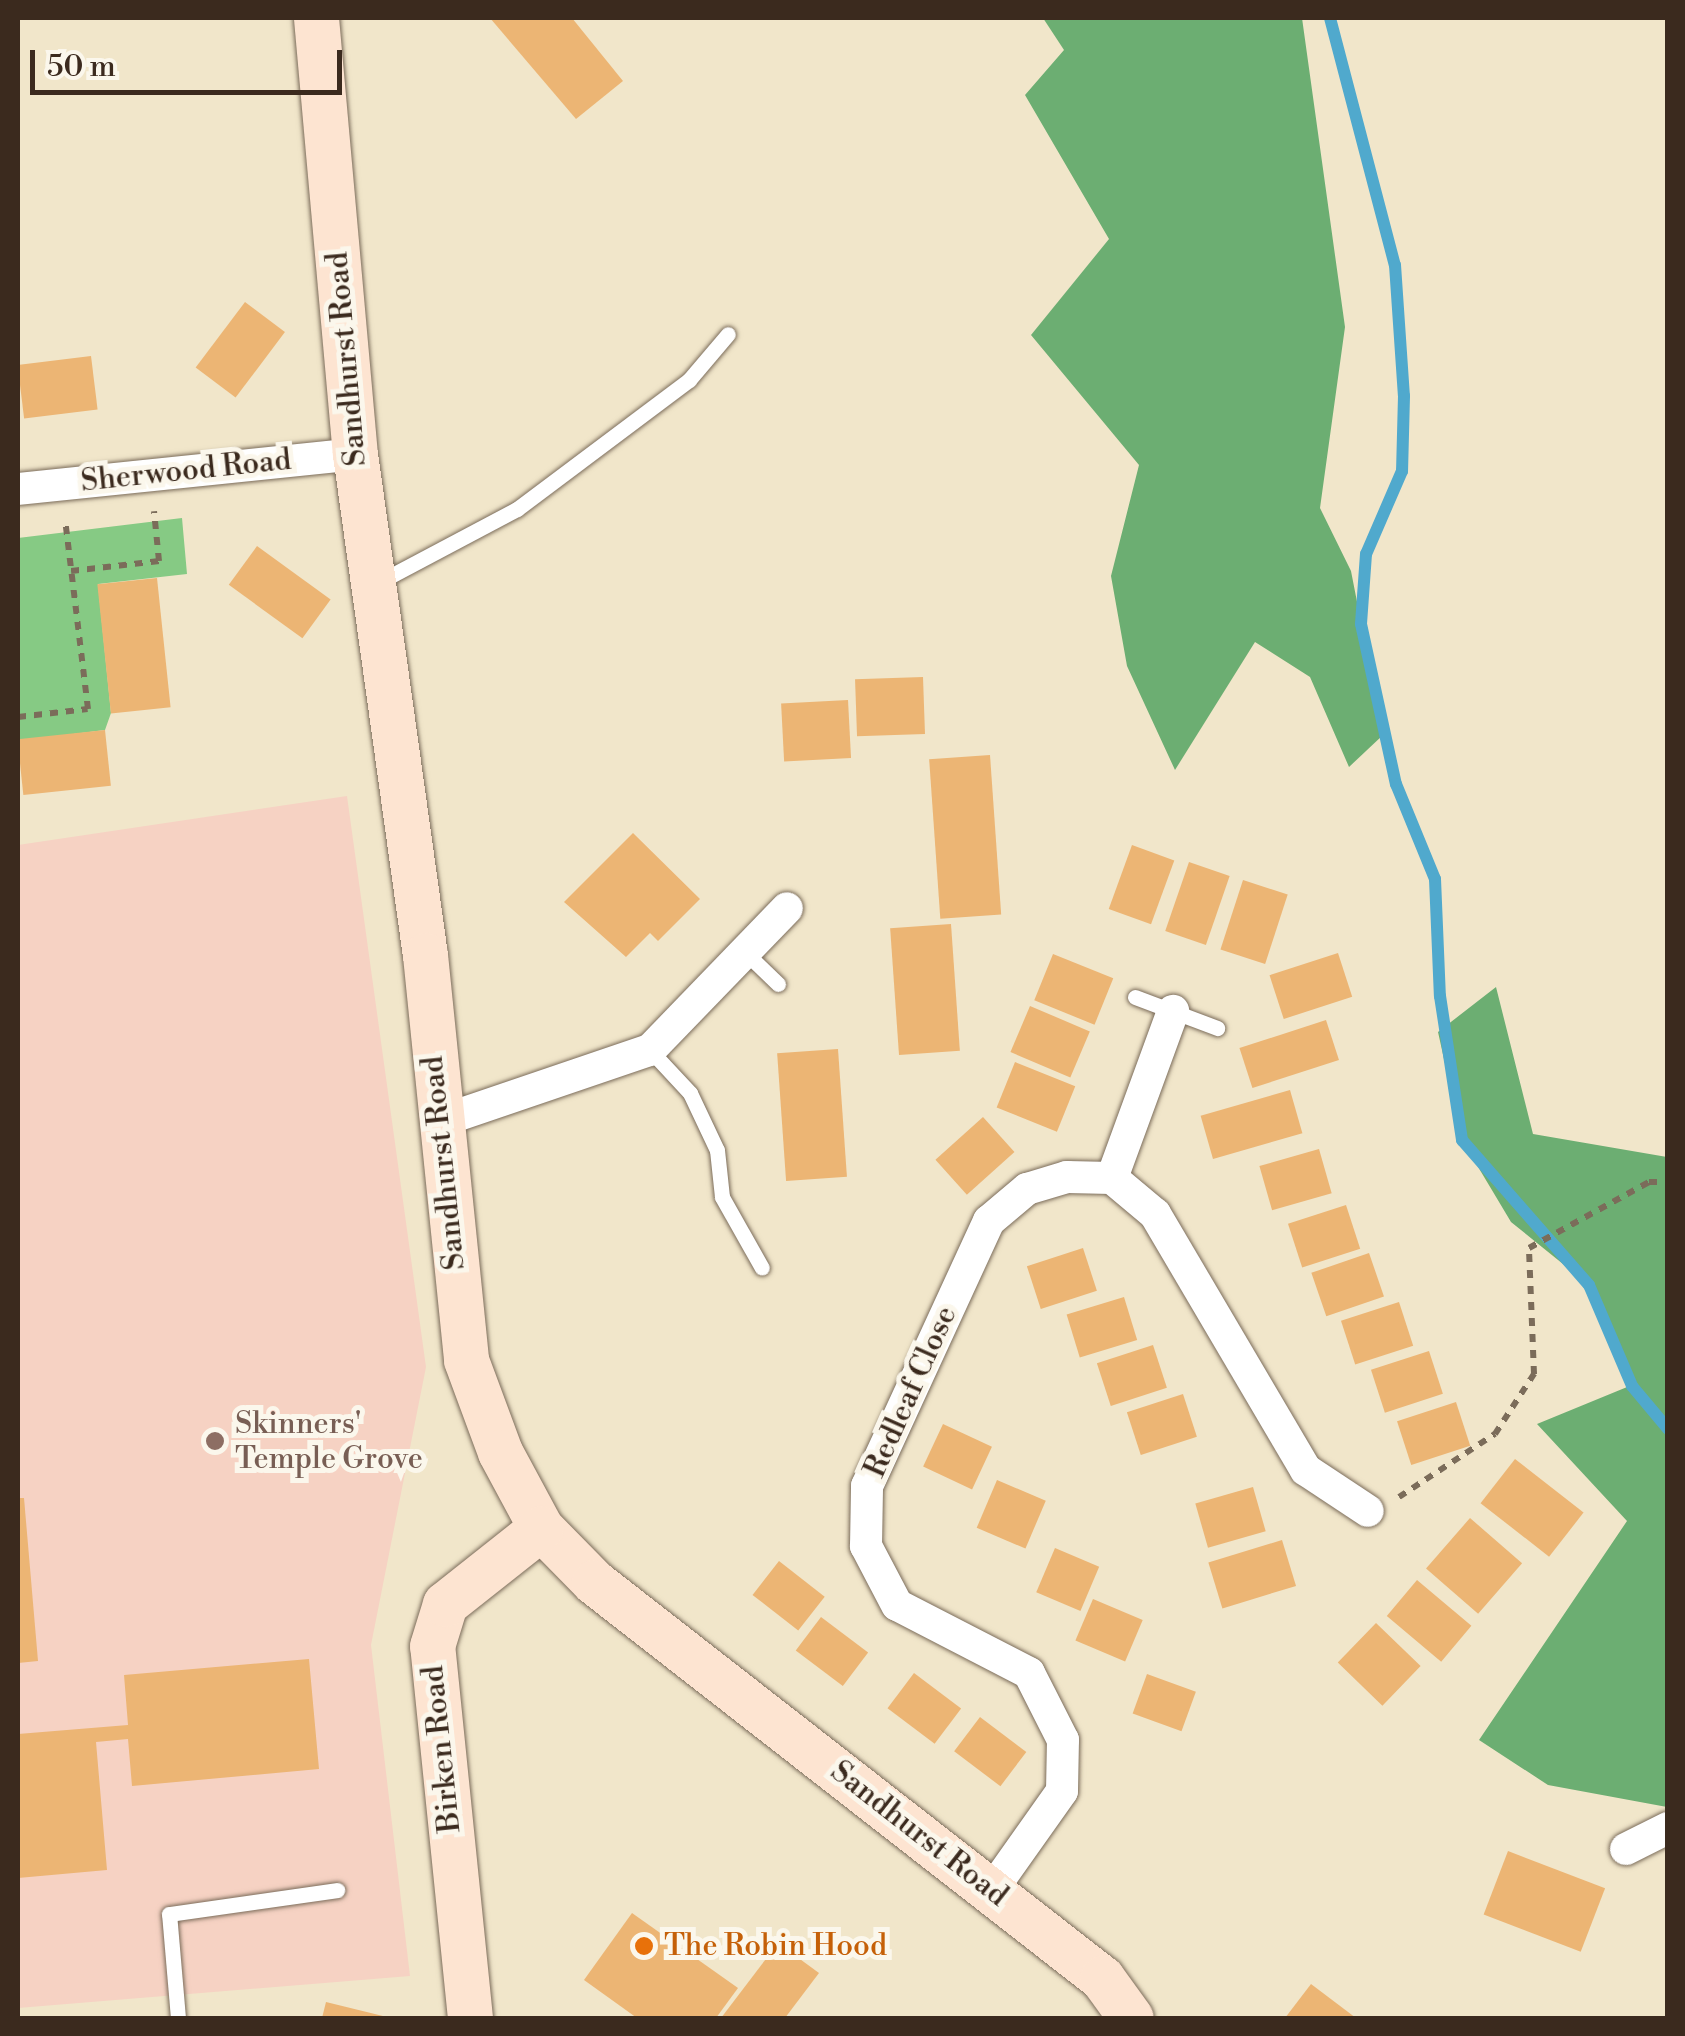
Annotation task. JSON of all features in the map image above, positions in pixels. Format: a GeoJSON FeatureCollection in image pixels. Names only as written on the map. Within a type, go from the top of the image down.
{"type":"FeatureCollection","features":[{"type":"Feature","properties":{"kind":"street","name":"Sandhurst Road"},"geometry":{"type":"LineString","coordinates":[[316,18],[355,454],[425,956],[438,1122],[466,1360],[500,1452],[541,1528],[594,1582],[1102,1978],[1131,2018]]}},
{"type":"Feature","properties":{"kind":"street","name":"Sherwood Road"},"geometry":{"type":"LineString","coordinates":[[18,489],[355,454]]}},
{"type":"Feature","properties":{"kind":"street"},"geometry":{"type":"LineString","coordinates":[[438,1122],[650,1050],[787,908]]}},
{"type":"Feature","properties":{"kind":"street"},"geometry":{"type":"LineString","coordinates":[[1173,1011],[1112,1178],[1155,1214],[1306,1470],[1368,1510]]}},
{"type":"Feature","properties":{"kind":"street","name":"Redleaf Close"},"geometry":{"type":"LineString","coordinates":[[992,1890],[1062,1790],[1063,1740],[1029,1673],[897,1605],[866,1546],[867,1486],[988,1220],[1027,1188],[1067,1178],[1112,1178]]}},
{"type":"Feature","properties":{"kind":"street","name":"Birken Road"},"geometry":{"type":"LineString","coordinates":[[470,2018],[432,1646],[444,1604],[541,1528]]}},
{"type":"Feature","properties":{"kind":"street"},"geometry":{"type":"LineString","coordinates":[[1626,1849],[1668,1828]]}},
{"type":"Feature","properties":{"kind":"lane"},"geometry":{"type":"LineString","coordinates":[[373,584],[517,510],[689,380],[728,334]]}},
{"type":"Feature","properties":{"kind":"lane"},"geometry":{"type":"LineString","coordinates":[[745,952],[778,984]]}},
{"type":"Feature","properties":{"kind":"lane"},"geometry":{"type":"LineString","coordinates":[[1136,997],[1216,1028]]}},
{"type":"Feature","properties":{"kind":"lane"},"geometry":{"type":"LineString","coordinates":[[650,1050],[690,1093],[717,1150],[722,1197],[762,1268]]}},
{"type":"Feature","properties":{"kind":"lane"},"geometry":{"type":"LineString","coordinates":[[178,2018],[169,1914],[337,1890]]}},
{"type":"Feature","properties":{"kind":"path"},"geometry":{"type":"LineString","coordinates":[[71,571],[159,561],[150,475]]}},
{"type":"Feature","properties":{"kind":"path"},"geometry":{"type":"LineString","coordinates":[[18,717],[88,709],[60,484]]}},
{"type":"Feature","properties":{"kind":"path"},"geometry":{"type":"LineString","coordinates":[[1368,1510],[1422,1488],[1494,1434],[1534,1374],[1529,1248],[1649,1182],[1668,1182]]}},
{"type":"Feature","properties":{"kind":"shaded area","name":"Skinners' Temple Grove"},"geometry":{"type":"Polygon","coordinates":[[[347,796],[426,1367],[371,1645],[410,1976],[18,2008],[18,845],[347,796]]]}},
{"type":"Feature","properties":{"kind":"green space"},"geometry":{"type":"Polygon","coordinates":[[[1043,18],[1302,18],[1345,327],[1320,508],[1351,571],[1383,735],[1349,767],[1310,677],[1255,642],[1175,770],[1127,666],[1111,576],[1139,465],[1031,335],[1109,239],[1025,95],[1064,50],[1043,18]]]}},
{"type":"Feature","properties":{"kind":"green space"},"geometry":{"type":"Polygon","coordinates":[[[182,518],[187,574],[98,584],[111,713],[105,730],[18,741],[18,538],[182,518]]]}},
{"type":"Feature","properties":{"kind":"green space"},"geometry":{"type":"Polygon","coordinates":[[[1496,987],[1533,1134],[1667,1157],[1667,1807],[1548,1785],[1479,1740],[1627,1521],[1537,1424],[1632,1385],[1589,1285],[1511,1222],[1462,1140],[1438,1032],[1496,987]]]}},
{"type":"Feature","properties":{"kind":"building"},"geometry":{"type":"Polygon","coordinates":[[[490,18],[572,18],[623,81],[576,119],[490,18]]]}},
{"type":"Feature","properties":{"kind":"building"},"geometry":{"type":"Polygon","coordinates":[[[245,302],[285,332],[236,398],[196,367],[245,302]]]}},
{"type":"Feature","properties":{"kind":"building"},"geometry":{"type":"Polygon","coordinates":[[[91,356],[98,410],[24,419],[18,365],[91,356]]]}},
{"type":"Feature","properties":{"kind":"building"},"geometry":{"type":"Polygon","coordinates":[[[257,546],[331,599],[302,638],[229,585],[257,546]]]}},
{"type":"Feature","properties":{"kind":"building"},"geometry":{"type":"Polygon","coordinates":[[[157,578],[171,707],[111,714],[97,584],[157,578]]]}},
{"type":"Feature","properties":{"kind":"building"},"geometry":{"type":"Polygon","coordinates":[[[923,677],[925,734],[857,736],[855,679],[923,677]]]}},
{"type":"Feature","properties":{"kind":"building"},"geometry":{"type":"Polygon","coordinates":[[[848,700],[851,758],[784,761],[781,704],[848,700]]]}},
{"type":"Feature","properties":{"kind":"building"},"geometry":{"type":"Polygon","coordinates":[[[105,730],[111,786],[23,795],[18,739],[105,730]]]}},
{"type":"Feature","properties":{"kind":"building"},"geometry":{"type":"Polygon","coordinates":[[[990,755],[1001,915],[940,919],[929,759],[990,755]]]}},
{"type":"Feature","properties":{"kind":"building"},"geometry":{"type":"Polygon","coordinates":[[[633,833],[700,899],[658,941],[650,933],[626,957],[564,902],[633,833]]]}},
{"type":"Feature","properties":{"kind":"building"},"geometry":{"type":"Polygon","coordinates":[[[1132,845],[1174,860],[1151,924],[1109,909],[1132,845]]]}},
{"type":"Feature","properties":{"kind":"building"},"geometry":{"type":"Polygon","coordinates":[[[1189,862],[1230,876],[1206,945],[1165,931],[1189,862]]]}},
{"type":"Feature","properties":{"kind":"building"},"geometry":{"type":"Polygon","coordinates":[[[1243,880],[1288,895],[1265,964],[1220,949],[1243,880]]]}},
{"type":"Feature","properties":{"kind":"building"},"geometry":{"type":"Polygon","coordinates":[[[951,924],[960,1051],[899,1055],[890,928],[951,924]]]}},
{"type":"Feature","properties":{"kind":"building"},"geometry":{"type":"Polygon","coordinates":[[[1338,953],[1352,997],[1284,1019],[1270,975],[1338,953]]]}},
{"type":"Feature","properties":{"kind":"building"},"geometry":{"type":"Polygon","coordinates":[[[1053,954],[1113,978],[1095,1025],[1034,1000],[1053,954]]]}},
{"type":"Feature","properties":{"kind":"building"},"geometry":{"type":"Polygon","coordinates":[[[1030,1006],[1090,1031],[1070,1077],[1010,1052],[1030,1006]]]}},
{"type":"Feature","properties":{"kind":"building"},"geometry":{"type":"Polygon","coordinates":[[[1326,1020],[1339,1060],[1252,1088],[1239,1048],[1326,1020]]]}},
{"type":"Feature","properties":{"kind":"building"},"geometry":{"type":"Polygon","coordinates":[[[838,1049],[847,1177],[786,1181],[777,1053],[838,1049]]]}},
{"type":"Feature","properties":{"kind":"building"},"geometry":{"type":"Polygon","coordinates":[[[1015,1062],[1075,1086],[1057,1132],[997,1107],[1015,1062]]]}},
{"type":"Feature","properties":{"kind":"building"},"geometry":{"type":"Polygon","coordinates":[[[1290,1090],[1302,1133],[1213,1159],[1201,1116],[1290,1090]]]}},
{"type":"Feature","properties":{"kind":"building"},"geometry":{"type":"Polygon","coordinates":[[[983,1117],[1014,1152],[967,1195],[935,1160],[983,1117]]]}},
{"type":"Feature","properties":{"kind":"building"},"geometry":{"type":"Polygon","coordinates":[[[1319,1149],[1332,1193],[1272,1210],[1259,1166],[1319,1149]]]}},
{"type":"Feature","properties":{"kind":"building"},"geometry":{"type":"Polygon","coordinates":[[[1346,1205],[1360,1249],[1302,1268],[1288,1224],[1346,1205]]]}},
{"type":"Feature","properties":{"kind":"building"},"geometry":{"type":"Polygon","coordinates":[[[1083,1248],[1097,1291],[1041,1309],[1027,1266],[1083,1248]]]}},
{"type":"Feature","properties":{"kind":"building"},"geometry":{"type":"Polygon","coordinates":[[[1369,1253],[1384,1296],[1326,1316],[1311,1273],[1369,1253]]]}},
{"type":"Feature","properties":{"kind":"building"},"geometry":{"type":"Polygon","coordinates":[[[1124,1297],[1137,1340],[1080,1358],[1067,1315],[1124,1297]]]}},
{"type":"Feature","properties":{"kind":"building"},"geometry":{"type":"Polygon","coordinates":[[[1399,1302],[1413,1346],[1355,1365],[1341,1321],[1399,1302]]]}},
{"type":"Feature","properties":{"kind":"building"},"geometry":{"type":"Polygon","coordinates":[[[1153,1345],[1167,1388],[1111,1406],[1097,1363],[1153,1345]]]}},
{"type":"Feature","properties":{"kind":"building"},"geometry":{"type":"Polygon","coordinates":[[[1429,1351],[1443,1394],[1385,1413],[1371,1370],[1429,1351]]]}},
{"type":"Feature","properties":{"kind":"building"},"geometry":{"type":"Polygon","coordinates":[[[1183,1394],[1197,1437],[1141,1455],[1127,1412],[1183,1394]]]}},
{"type":"Feature","properties":{"kind":"building"},"geometry":{"type":"Polygon","coordinates":[[[1456,1402],[1470,1446],[1411,1465],[1397,1421],[1456,1402]]]}},
{"type":"Feature","properties":{"kind":"building"},"geometry":{"type":"Polygon","coordinates":[[[943,1424],[992,1447],[972,1489],[923,1467],[943,1424]]]}},
{"type":"Feature","properties":{"kind":"building"},"geometry":{"type":"Polygon","coordinates":[[[1515,1459],[1584,1513],[1549,1557],[1481,1503],[1515,1459]]]}},
{"type":"Feature","properties":{"kind":"building"},"geometry":{"type":"Polygon","coordinates":[[[997,1480],[1046,1501],[1025,1549],[977,1528],[997,1480]]]}},
{"type":"Feature","properties":{"kind":"building"},"geometry":{"type":"Polygon","coordinates":[[[1253,1487],[1266,1531],[1208,1548],[1195,1504],[1253,1487]]]}},
{"type":"Feature","properties":{"kind":"building"},"geometry":{"type":"Polygon","coordinates":[[[18,1498],[24,1498],[38,1661],[18,1663],[18,1498]]]}},
{"type":"Feature","properties":{"kind":"building"},"geometry":{"type":"Polygon","coordinates":[[[1470,1518],[1522,1563],[1478,1614],[1426,1569],[1470,1518]]]}},
{"type":"Feature","properties":{"kind":"building"},"geometry":{"type":"Polygon","coordinates":[[[1282,1540],[1296,1586],[1222,1608],[1208,1563],[1282,1540]]]}},
{"type":"Feature","properties":{"kind":"building"},"geometry":{"type":"Polygon","coordinates":[[[1055,1548],[1099,1567],[1080,1611],[1036,1592],[1055,1548]]]}},
{"type":"Feature","properties":{"kind":"building"},"geometry":{"type":"Polygon","coordinates":[[[779,1561],[825,1597],[798,1631],[753,1595],[779,1561]]]}},
{"type":"Feature","properties":{"kind":"building"},"geometry":{"type":"Polygon","coordinates":[[[1417,1580],[1471,1626],[1441,1662],[1387,1616],[1417,1580]]]}},
{"type":"Feature","properties":{"kind":"building"},"geometry":{"type":"Polygon","coordinates":[[[1093,1599],[1143,1620],[1125,1662],[1075,1640],[1093,1599]]]}},
{"type":"Feature","properties":{"kind":"building"},"geometry":{"type":"Polygon","coordinates":[[[821,1617],[868,1653],[843,1686],[796,1651],[821,1617]]]}},
{"type":"Feature","properties":{"kind":"building"},"geometry":{"type":"Polygon","coordinates":[[[1376,1623],[1421,1666],[1382,1706],[1338,1663],[1376,1623]]]}},
{"type":"Feature","properties":{"kind":"building"},"geometry":{"type":"Polygon","coordinates":[[[309,1659],[319,1769],[132,1786],[128,1739],[96,1742],[107,1870],[18,1878],[18,1734],[128,1725],[124,1675],[309,1659]]]}},
{"type":"Feature","properties":{"kind":"building"},"geometry":{"type":"Polygon","coordinates":[[[914,1673],[961,1709],[935,1744],[888,1708],[914,1673]]]}},
{"type":"Feature","properties":{"kind":"building"},"geometry":{"type":"Polygon","coordinates":[[[1147,1674],[1196,1692],[1181,1731],[1133,1713],[1147,1674]]]}},
{"type":"Feature","properties":{"kind":"building"},"geometry":{"type":"Polygon","coordinates":[[[980,1717],[1026,1752],[1000,1786],[954,1751],[980,1717]]]}},
{"type":"Feature","properties":{"kind":"building"},"geometry":{"type":"Polygon","coordinates":[[[1508,1851],[1605,1888],[1581,1952],[1484,1914],[1508,1851]]]}},
{"type":"Feature","properties":{"kind":"building","name":"The Robin Hood"},"geometry":{"type":"Polygon","coordinates":[[[632,1913],[738,1988],[716,2018],[637,2018],[584,1980],[632,1913]]]}},
{"type":"Feature","properties":{"kind":"building"},"geometry":{"type":"Polygon","coordinates":[[[778,1943],[819,1973],[785,2018],[721,2018],[778,1943]]]}},
{"type":"Feature","properties":{"kind":"building"},"geometry":{"type":"Polygon","coordinates":[[[1311,1984],[1356,2018],[1285,2018],[1311,1984]]]}},
{"type":"Feature","properties":{"kind":"building"},"geometry":{"type":"Polygon","coordinates":[[[326,2002],[387,2017],[387,2018],[322,2018],[326,2002]]]}},
{"type":"Feature","properties":{"kind":"waterway"},"geometry":{"type":"LineString","coordinates":[[1330,18],[1395,265],[1404,396],[1402,471],[1366,554],[1361,624],[1396,784],[1435,879],[1440,996],[1462,1140],[1589,1285],[1632,1386],[1668,1429]]}},
{"type":"Feature","properties":{"kind":"place","name":"Skinners' Temple Grove"},"geometry":{"type":"Point","coordinates":[215,1441]}},
{"type":"Feature","properties":{"kind":"place","name":"The Robin Hood"},"geometry":{"type":"Point","coordinates":[644,1946]}}]}
